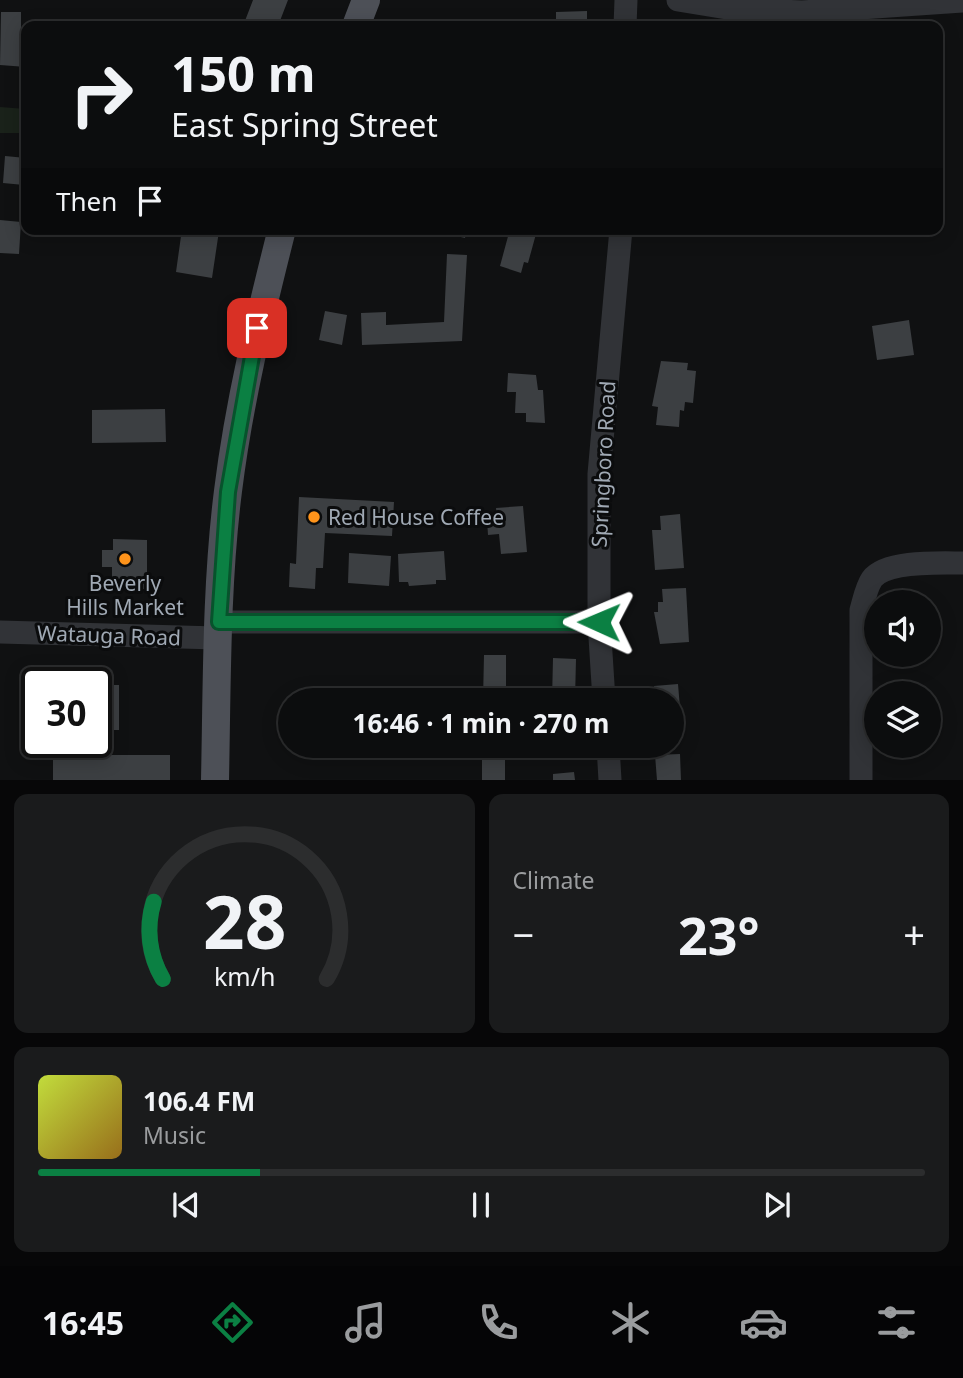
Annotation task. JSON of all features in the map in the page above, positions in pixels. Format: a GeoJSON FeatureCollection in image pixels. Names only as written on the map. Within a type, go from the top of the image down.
{"type":"FeatureCollection","features":[{"type":"Feature","properties":{"kind":"main road"},"geometry":{"type":"LineString","coordinates":[[358,21],[366,0]]}},
{"type":"Feature","properties":{"kind":"main road"},"geometry":{"type":"LineString","coordinates":[[215,779],[218,630],[228,492],[250,355],[280,235]]}},
{"type":"Feature","properties":{"kind":"street"},"geometry":{"type":"LineString","coordinates":[[625,21],[626,0]]}},
{"type":"Feature","properties":{"kind":"street"},"geometry":{"type":"LineString","coordinates":[[678,0],[733,9],[802,12],[963,1]]}},
{"type":"Feature","properties":{"kind":"street","name":"Springboro Road"},"geometry":{"type":"LineString","coordinates":[[603,688],[599,622],[599,474],[620,235]]}},
{"type":"Feature","properties":{"kind":"street"},"geometry":{"type":"LineString","coordinates":[[861,779],[861,610],[866,591],[874,576],[890,568],[922,563],[963,563]]}},
{"type":"Feature","properties":{"kind":"street","name":"Watauga Road"},"geometry":{"type":"LineString","coordinates":[[0,632],[599,622]]}},
{"type":"Feature","properties":{"kind":"street"},"geometry":{"type":"LineString","coordinates":[[609,758],[610,779]]}},
{"type":"Feature","properties":{"kind":"shaded area"},"geometry":{"type":"Polygon","coordinates":[[[0,107],[21,109],[21,133],[0,133],[0,107]]]}},
{"type":"Feature","properties":{"kind":"building"},"geometry":{"type":"Polygon","coordinates":[[[253,0],[288,0],[280,21],[245,21],[253,0]]]}},
{"type":"Feature","properties":{"kind":"building"},"geometry":{"type":"Polygon","coordinates":[[[587,11],[587,21],[556,21],[556,12],[587,11]]]}},
{"type":"Feature","properties":{"kind":"building"},"geometry":{"type":"Polygon","coordinates":[[[1,12],[21,12],[21,67],[0,65],[1,12]]]}},
{"type":"Feature","properties":{"kind":"building"},"geometry":{"type":"Polygon","coordinates":[[[5,156],[21,158],[21,185],[3,183],[5,156]]]}},
{"type":"Feature","properties":{"kind":"building"},"geometry":{"type":"Polygon","coordinates":[[[0,220],[21,222],[19,254],[0,253],[0,220]]]}},
{"type":"Feature","properties":{"kind":"building"},"geometry":{"type":"Polygon","coordinates":[[[181,235],[218,235],[212,278],[176,272],[181,235]]]}},
{"type":"Feature","properties":{"kind":"building"},"geometry":{"type":"Polygon","coordinates":[[[508,235],[536,235],[528,263],[524,262],[521,273],[500,266],[508,235]]]}},
{"type":"Feature","properties":{"kind":"building"},"geometry":{"type":"Polygon","coordinates":[[[447,254],[467,255],[462,341],[362,345],[361,313],[386,312],[386,325],[444,322],[447,254]]]}},
{"type":"Feature","properties":{"kind":"building"},"geometry":{"type":"Polygon","coordinates":[[[325,311],[347,315],[342,345],[319,340],[325,311]]]}},
{"type":"Feature","properties":{"kind":"building"},"geometry":{"type":"Polygon","coordinates":[[[909,320],[914,355],[877,360],[872,326],[909,320]]]}},
{"type":"Feature","properties":{"kind":"building"},"geometry":{"type":"Polygon","coordinates":[[[661,361],[688,363],[687,370],[696,371],[693,403],[685,402],[684,411],[680,410],[679,427],[656,425],[658,407],[652,406],[661,361]]]}},
{"type":"Feature","properties":{"kind":"building"},"geometry":{"type":"Polygon","coordinates":[[[508,373],[536,375],[538,390],[543,390],[545,423],[526,422],[526,413],[515,413],[516,392],[507,392],[508,373]]]}},
{"type":"Feature","properties":{"kind":"building"},"geometry":{"type":"Polygon","coordinates":[[[165,409],[166,442],[92,443],[92,410],[165,409]]]}},
{"type":"Feature","properties":{"kind":"building"},"geometry":{"type":"Polygon","coordinates":[[[299,497],[394,502],[392,536],[325,533],[323,568],[316,568],[315,589],[289,587],[290,563],[296,564],[299,497]]]}},
{"type":"Feature","properties":{"kind":"building"},"geometry":{"type":"Polygon","coordinates":[[[523,506],[527,552],[501,554],[499,534],[488,535],[487,520],[497,519],[496,508],[523,506]]]}},
{"type":"Feature","properties":{"kind":"building"},"geometry":{"type":"Polygon","coordinates":[[[680,514],[684,568],[655,570],[652,530],[661,530],[660,516],[680,514]]]}},
{"type":"Feature","properties":{"kind":"building","name":"Beverly Hills Market"},"geometry":{"type":"Polygon","coordinates":[[[113,539],[147,540],[147,589],[112,589],[112,567],[102,567],[102,550],[113,550],[113,539]]]}},
{"type":"Feature","properties":{"kind":"building"},"geometry":{"type":"Polygon","coordinates":[[[444,551],[446,580],[436,580],[436,584],[409,586],[408,582],[399,582],[398,554],[444,551]]]}},
{"type":"Feature","properties":{"kind":"building"},"geometry":{"type":"Polygon","coordinates":[[[349,553],[391,556],[389,586],[348,583],[349,553]]]}},
{"type":"Feature","properties":{"kind":"building"},"geometry":{"type":"Polygon","coordinates":[[[686,588],[689,642],[660,644],[654,612],[658,612],[658,602],[663,602],[662,589],[686,588]]]}},
{"type":"Feature","properties":{"kind":"building"},"geometry":{"type":"Polygon","coordinates":[[[484,655],[506,655],[506,688],[483,688],[484,655]]]}},
{"type":"Feature","properties":{"kind":"building"},"geometry":{"type":"Polygon","coordinates":[[[553,658],[576,659],[575,688],[552,688],[553,658]]]}},
{"type":"Feature","properties":{"kind":"building"},"geometry":{"type":"Polygon","coordinates":[[[678,684],[678,688],[654,688],[678,684]]]}},
{"type":"Feature","properties":{"kind":"building"},"geometry":{"type":"Polygon","coordinates":[[[112,685],[119,685],[119,730],[112,730],[112,685]]]}},
{"type":"Feature","properties":{"kind":"building"},"geometry":{"type":"Polygon","coordinates":[[[170,755],[170,780],[53,780],[53,758],[170,755]]]}},
{"type":"Feature","properties":{"kind":"building"},"geometry":{"type":"Polygon","coordinates":[[[482,758],[505,758],[505,780],[482,780],[482,758]]]}},
{"type":"Feature","properties":{"kind":"building"},"geometry":{"type":"Polygon","coordinates":[[[573,758],[573,760],[550,759],[573,758]]]}},
{"type":"Feature","properties":{"kind":"building"},"geometry":{"type":"Polygon","coordinates":[[[655,758],[680,758],[681,780],[657,780],[655,758]]]}},
{"type":"Feature","properties":{"kind":"building"},"geometry":{"type":"Polygon","coordinates":[[[574,772],[575,780],[553,780],[553,774],[574,772]]]}},
{"type":"Feature","properties":{"kind":"place","name":"Red House Coffee"},"geometry":{"type":"Point","coordinates":[314,517]}},
{"type":"Feature","properties":{"kind":"place","name":"Beverly Hills Market"},"geometry":{"type":"Point","coordinates":[125,559]}},
{"type":"Feature","properties":{"kind":"route"},"geometry":{"type":"LineString","coordinates":[[257,328],[250,355],[228,492],[219,622],[599,622]]}}]}
